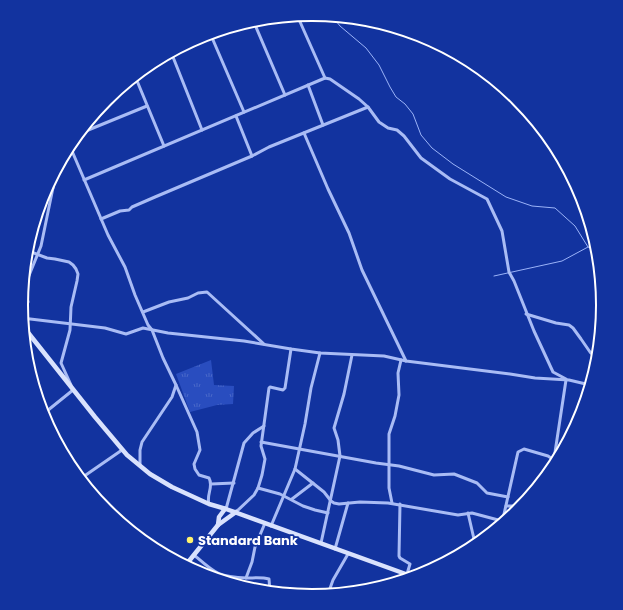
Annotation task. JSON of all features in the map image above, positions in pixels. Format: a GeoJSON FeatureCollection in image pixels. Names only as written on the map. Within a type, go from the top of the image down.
{"type":"FeatureCollection","features":[{"type":"Feature","properties":{"kind":"main road"},"geometry":{"type":"LineString","coordinates":[[29,334],[122,450],[150,474],[172,487],[209,504],[236,512],[348,554],[405,573]]}},
{"type":"Feature","properties":{"kind":"main road"},"geometry":{"type":"LineString","coordinates":[[218,525],[219,517],[226,509]]}},
{"type":"Feature","properties":{"kind":"main road"},"geometry":{"type":"LineString","coordinates":[[189,561],[218,525],[236,512]]}},
{"type":"Feature","properties":{"kind":"street"},"geometry":{"type":"LineString","coordinates":[[300,22],[325,78],[345,88],[368,107],[379,122],[388,128],[397,130],[404,136],[421,158],[450,179],[487,199],[502,231],[509,272],[514,281],[526,314],[552,370],[556,375],[568,380]]}},
{"type":"Feature","properties":{"kind":"street"},"geometry":{"type":"LineString","coordinates":[[256,26],[285,95]]}},
{"type":"Feature","properties":{"kind":"street"},"geometry":{"type":"LineString","coordinates":[[213,39],[244,112]]}},
{"type":"Feature","properties":{"kind":"street"},"geometry":{"type":"LineString","coordinates":[[173,57],[202,130]]}},
{"type":"Feature","properties":{"kind":"street"},"geometry":{"type":"LineString","coordinates":[[84,180],[149,151],[325,78]]}},
{"type":"Feature","properties":{"kind":"street"},"geometry":{"type":"LineString","coordinates":[[137,82],[164,146]]}},
{"type":"Feature","properties":{"kind":"street"},"geometry":{"type":"LineString","coordinates":[[308,85],[323,125]]}},
{"type":"Feature","properties":{"kind":"street"},"geometry":{"type":"LineString","coordinates":[[87,130],[147,106]]}},
{"type":"Feature","properties":{"kind":"street"},"geometry":{"type":"LineString","coordinates":[[101,219],[120,211],[129,210],[132,207],[154,197],[252,156],[268,147],[368,107]]}},
{"type":"Feature","properties":{"kind":"street"},"geometry":{"type":"LineString","coordinates":[[236,116],[252,156]]}},
{"type":"Feature","properties":{"kind":"street"},"geometry":{"type":"LineString","coordinates":[[304,133],[349,233],[362,270],[406,361]]}},
{"type":"Feature","properties":{"kind":"street"},"geometry":{"type":"LineString","coordinates":[[72,152],[108,235],[125,267],[132,288],[197,432],[200,450],[195,461],[195,469],[199,475],[209,478],[211,484],[207,498],[209,504]]}},
{"type":"Feature","properties":{"kind":"street"},"geometry":{"type":"LineString","coordinates":[[29,276],[41,246],[53,188]]}},
{"type":"Feature","properties":{"kind":"street"},"geometry":{"type":"LineString","coordinates":[[33,252],[47,258],[55,258],[69,262],[76,269],[78,274],[73,295],[69,324],[70,330],[61,363],[74,390],[48,410]]}},
{"type":"Feature","properties":{"kind":"street"},"geometry":{"type":"LineString","coordinates":[[143,312],[169,302],[188,298],[198,293],[207,292],[264,344]]}},
{"type":"Feature","properties":{"kind":"street"},"geometry":{"type":"LineString","coordinates":[[526,314],[556,324],[569,325],[573,328],[591,353]]}},
{"type":"Feature","properties":{"kind":"street"},"geometry":{"type":"LineString","coordinates":[[28,319],[105,328],[126,334],[142,328],[168,333],[264,344],[320,353],[384,356],[406,361],[535,378],[568,380],[584,384]]}},
{"type":"Feature","properties":{"kind":"street"},"geometry":{"type":"LineString","coordinates":[[236,512],[249,501],[258,488],[265,459],[261,450],[261,442],[269,388],[283,390],[285,388],[291,349]]}},
{"type":"Feature","properties":{"kind":"street"},"geometry":{"type":"LineString","coordinates":[[271,526],[295,469],[311,388],[320,353]]}},
{"type":"Feature","properties":{"kind":"street"},"geometry":{"type":"LineString","coordinates":[[321,543],[340,456],[338,440],[334,428],[344,394],[352,354]]}},
{"type":"Feature","properties":{"kind":"street"},"geometry":{"type":"LineString","coordinates":[[392,503],[388,488],[390,465],[389,434],[395,416],[399,395],[398,373],[401,360]]}},
{"type":"Feature","properties":{"kind":"street"},"geometry":{"type":"LineString","coordinates":[[556,449],[568,380]]}},
{"type":"Feature","properties":{"kind":"street"},"geometry":{"type":"LineString","coordinates":[[140,465],[140,450],[142,442],[172,397],[176,385]]}},
{"type":"Feature","properties":{"kind":"street"},"geometry":{"type":"LineString","coordinates":[[226,509],[244,442],[253,433],[264,426]]}},
{"type":"Feature","properties":{"kind":"street"},"geometry":{"type":"LineString","coordinates":[[261,442],[407,468],[434,475],[450,473],[457,474],[478,483],[489,494],[508,497]]}},
{"type":"Feature","properties":{"kind":"street"},"geometry":{"type":"LineString","coordinates":[[504,514],[518,452],[521,449],[530,450],[551,457]]}},
{"type":"Feature","properties":{"kind":"street"},"geometry":{"type":"LineString","coordinates":[[84,476],[122,450]]}},
{"type":"Feature","properties":{"kind":"street"},"geometry":{"type":"LineString","coordinates":[[295,469],[324,492],[331,501],[339,504],[368,502],[392,503],[448,514],[458,515],[468,513],[497,521]]}},
{"type":"Feature","properties":{"kind":"street"},"geometry":{"type":"LineString","coordinates":[[211,484],[234,483]]}},
{"type":"Feature","properties":{"kind":"street"},"geometry":{"type":"LineString","coordinates":[[292,499],[313,483]]}},
{"type":"Feature","properties":{"kind":"street"},"geometry":{"type":"LineString","coordinates":[[258,488],[292,499],[303,506],[328,513]]}},
{"type":"Feature","properties":{"kind":"street"},"geometry":{"type":"LineString","coordinates":[[335,548],[348,504]]}},
{"type":"Feature","properties":{"kind":"street"},"geometry":{"type":"LineString","coordinates":[[400,504],[399,556],[410,564],[408,572]]}},
{"type":"Feature","properties":{"kind":"street"},"geometry":{"type":"LineString","coordinates":[[506,506],[512,506]]}},
{"type":"Feature","properties":{"kind":"street"},"geometry":{"type":"LineString","coordinates":[[468,513],[474,538]]}},
{"type":"Feature","properties":{"kind":"street"},"geometry":{"type":"LineString","coordinates":[[246,578],[252,562],[255,547],[265,523]]}},
{"type":"Feature","properties":{"kind":"street"},"geometry":{"type":"LineString","coordinates":[[330,588],[348,554]]}},
{"type":"Feature","properties":{"kind":"street"},"geometry":{"type":"LineString","coordinates":[[194,555],[213,571]]}},
{"type":"Feature","properties":{"kind":"street"},"geometry":{"type":"LineString","coordinates":[[230,577],[269,579],[270,586]]}},
{"type":"Feature","properties":{"kind":"green space"},"geometry":{"type":"Polygon","coordinates":[[[211,360],[214,385],[234,386],[233,404],[217,405],[190,412],[176,374],[211,360]]]}},
{"type":"Feature","properties":{"kind":"waterway"},"geometry":{"type":"LineString","coordinates":[[337,22],[366,48],[379,65],[396,97],[405,104],[413,114],[421,135],[432,148],[453,164],[506,197],[532,206],[555,208],[575,226],[590,248]]}},
{"type":"Feature","properties":{"kind":"waterway"},"geometry":{"type":"LineString","coordinates":[[494,276],[562,261],[588,247]]}},
{"type":"Feature","properties":{"kind":"place","name":"Standard Bank"},"geometry":{"type":"Point","coordinates":[190,540]}}]}
